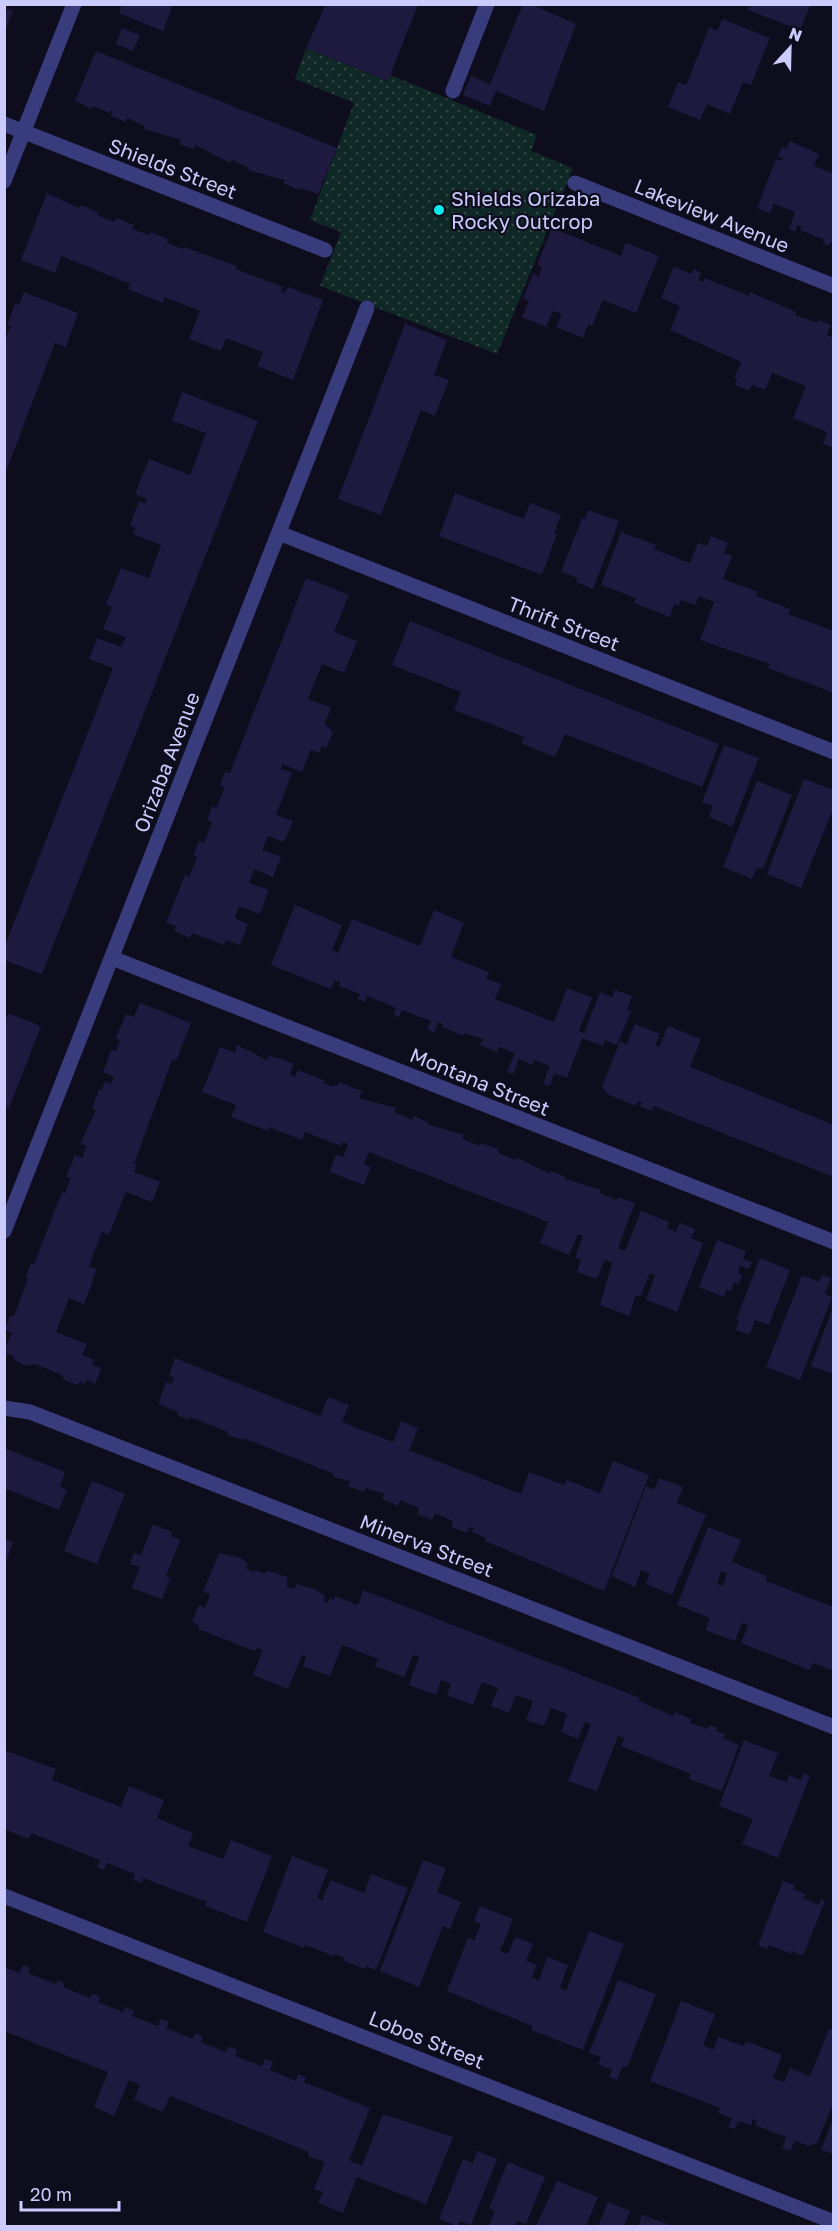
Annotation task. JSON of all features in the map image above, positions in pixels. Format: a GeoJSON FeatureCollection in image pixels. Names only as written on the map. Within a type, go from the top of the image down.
{"type":"FeatureCollection","features":[{"type":"Feature","properties":{"kind":"street"},"geometry":{"type":"LineString","coordinates":[[4,181],[74,4]]}},
{"type":"Feature","properties":{"kind":"street"},"geometry":{"type":"LineString","coordinates":[[453,91],[487,4]]}},
{"type":"Feature","properties":{"kind":"street","name":"Shields Street"},"geometry":{"type":"LineString","coordinates":[[4,124],[325,250]]}},
{"type":"Feature","properties":{"kind":"street","name":"Lakeview Avenue"},"geometry":{"type":"LineString","coordinates":[[575,183],[834,286]]}},
{"type":"Feature","properties":{"kind":"street","name":"Orizaba Avenue"},"geometry":{"type":"LineString","coordinates":[[4,1231],[368,308]]}},
{"type":"Feature","properties":{"kind":"street","name":"Thrift Street"},"geometry":{"type":"LineString","coordinates":[[279,533],[834,752]]}},
{"type":"Feature","properties":{"kind":"street","name":"Montana Street"},"geometry":{"type":"LineString","coordinates":[[112,958],[834,1242]]}},
{"type":"Feature","properties":{"kind":"street","name":"Minerva Street"},"geometry":{"type":"LineString","coordinates":[[4,1408],[30,1412],[834,1727]]}},
{"type":"Feature","properties":{"kind":"street","name":"Lobos Street"},"geometry":{"type":"LineString","coordinates":[[4,1896],[834,2222]]}},
{"type":"Feature","properties":{"kind":"green space"},"geometry":{"type":"Polygon","coordinates":[[[306,48],[387,81],[390,75],[537,135],[531,151],[573,168],[497,354],[320,286],[341,232],[310,220],[354,103],[295,79],[306,48]]]}},
{"type":"Feature","properties":{"kind":"building"},"geometry":{"type":"Polygon","coordinates":[[[122,4],[173,4],[163,31],[119,13],[122,4]]]}},
{"type":"Feature","properties":{"kind":"building"},"geometry":{"type":"Polygon","coordinates":[[[326,4],[418,4],[388,81],[306,48],[326,4]]]}},
{"type":"Feature","properties":{"kind":"building"},"geometry":{"type":"Polygon","coordinates":[[[523,4],[530,4],[576,24],[544,111],[496,91],[490,106],[463,95],[471,76],[490,84],[523,4]]]}},
{"type":"Feature","properties":{"kind":"building"},"geometry":{"type":"Polygon","coordinates":[[[750,4],[806,4],[810,6],[800,30],[748,10],[750,4]]]}},
{"type":"Feature","properties":{"kind":"building"},"geometry":{"type":"Polygon","coordinates":[[[4,8],[13,11],[5,31],[4,31],[4,8]]]}},
{"type":"Feature","properties":{"kind":"building"},"geometry":{"type":"Polygon","coordinates":[[[722,19],[770,38],[751,85],[743,82],[730,114],[707,104],[700,120],[668,107],[678,82],[686,85],[709,28],[718,31],[722,19]]]}},
{"type":"Feature","properties":{"kind":"building"},"geometry":{"type":"Polygon","coordinates":[[[122,28],[140,35],[133,51],[116,44],[122,28]]]}},
{"type":"Feature","properties":{"kind":"building"},"geometry":{"type":"Polygon","coordinates":[[[96,51],[337,148],[318,194],[300,188],[299,190],[283,183],[285,180],[248,170],[249,168],[232,160],[230,163],[195,145],[194,149],[179,144],[181,140],[144,129],[145,126],[127,118],[126,122],[111,116],[112,109],[110,113],[93,106],[92,109],[75,101],[96,51]]]}},
{"type":"Feature","properties":{"kind":"building"},"geometry":{"type":"Polygon","coordinates":[[[790,141],[819,154],[814,166],[834,174],[834,238],[829,246],[823,243],[825,240],[800,230],[801,226],[798,225],[795,232],[789,229],[795,212],[774,204],[770,213],[757,208],[776,159],[782,161],[783,158],[778,156],[782,147],[786,149],[790,141]]]}},
{"type":"Feature","properties":{"kind":"building"},"geometry":{"type":"Polygon","coordinates":[[[47,193],[79,208],[81,205],[98,212],[97,215],[114,222],[116,218],[134,225],[132,229],[149,235],[150,232],[168,239],[167,243],[237,266],[236,269],[283,287],[281,292],[285,293],[288,287],[323,300],[293,380],[257,366],[263,352],[226,338],[221,351],[189,339],[200,311],[164,297],[163,303],[128,289],[130,284],[61,256],[55,273],[21,260],[47,193]]]}},
{"type":"Feature","properties":{"kind":"building"},"geometry":{"type":"Polygon","coordinates":[[[552,228],[621,256],[626,243],[659,256],[636,313],[603,300],[592,326],[588,325],[583,338],[556,327],[562,314],[553,311],[546,327],[522,317],[529,301],[523,298],[533,273],[539,276],[542,267],[537,265],[552,228]]]}},
{"type":"Feature","properties":{"kind":"building"},"geometry":{"type":"Polygon","coordinates":[[[674,267],[692,274],[694,269],[701,273],[698,280],[703,282],[705,278],[749,296],[750,292],[796,312],[795,315],[817,323],[818,320],[831,325],[827,335],[834,338],[834,448],[823,444],[827,432],[793,418],[806,386],[772,373],[765,390],[752,385],[749,391],[735,385],[737,379],[734,378],[741,362],[670,330],[680,306],[661,298],[674,267]]]}},
{"type":"Feature","properties":{"kind":"building"},"geometry":{"type":"Polygon","coordinates":[[[24,292],[78,313],[66,347],[55,343],[5,474],[4,342],[11,326],[7,325],[15,304],[19,305],[24,292]]]}},
{"type":"Feature","properties":{"kind":"building"},"geometry":{"type":"Polygon","coordinates":[[[405,324],[447,340],[434,375],[449,380],[435,416],[421,410],[381,515],[338,499],[405,324]]]}},
{"type":"Feature","properties":{"kind":"building"},"geometry":{"type":"Polygon","coordinates":[[[182,392],[258,421],[42,974],[4,960],[4,948],[113,668],[89,659],[97,638],[121,647],[126,637],[103,629],[112,607],[106,604],[121,568],[149,578],[161,545],[133,534],[136,528],[130,525],[139,501],[145,504],[147,499],[135,494],[149,459],[190,475],[206,433],[172,421],[182,392]]]}},
{"type":"Feature","properties":{"kind":"building"},"geometry":{"type":"Polygon","coordinates":[[[455,493],[524,519],[530,503],[561,515],[554,533],[557,534],[542,575],[439,536],[455,493]]]}},
{"type":"Feature","properties":{"kind":"building"},"geometry":{"type":"Polygon","coordinates":[[[588,510],[619,521],[593,589],[576,582],[577,578],[561,572],[582,518],[585,519],[588,510]]]}},
{"type":"Feature","properties":{"kind":"building"},"geometry":{"type":"Polygon","coordinates":[[[621,532],[656,545],[654,549],[690,563],[698,543],[707,546],[711,536],[728,543],[724,553],[732,556],[723,579],[758,592],[756,596],[790,609],[788,614],[834,631],[834,693],[768,668],[770,664],[700,640],[714,602],[699,596],[695,605],[681,600],[679,606],[674,604],[670,617],[634,603],[636,598],[601,585],[621,532]]]}},
{"type":"Feature","properties":{"kind":"building"},"geometry":{"type":"Polygon","coordinates":[[[306,578],[349,595],[334,632],[357,641],[344,673],[322,664],[308,699],[331,708],[325,723],[333,733],[326,748],[322,746],[319,753],[311,750],[302,772],[282,764],[281,769],[292,773],[276,815],[293,821],[284,842],[268,836],[262,850],[281,857],[273,877],[254,869],[249,883],[269,890],[260,914],[239,906],[235,918],[248,924],[240,945],[226,940],[224,945],[192,933],[190,938],[174,931],[176,926],[166,923],[185,875],[189,877],[197,857],[193,855],[199,841],[204,843],[212,822],[207,820],[212,806],[216,808],[225,787],[220,786],[225,772],[230,773],[306,578]]]}},
{"type":"Feature","properties":{"kind":"building"},"geometry":{"type":"Polygon","coordinates":[[[410,621],[719,744],[702,787],[565,734],[555,757],[521,743],[524,737],[454,710],[461,692],[392,665],[410,621]]]}},
{"type":"Feature","properties":{"kind":"building"},"geometry":{"type":"Polygon","coordinates":[[[724,745],[759,758],[732,827],[709,817],[713,806],[702,802],[724,745]]]}},
{"type":"Feature","properties":{"kind":"building"},"geometry":{"type":"Polygon","coordinates":[[[804,779],[834,790],[834,807],[801,888],[767,874],[804,779]]]}},
{"type":"Feature","properties":{"kind":"building"},"geometry":{"type":"Polygon","coordinates":[[[757,781],[792,795],[763,869],[757,868],[752,879],[723,867],[757,781]]]}},
{"type":"Feature","properties":{"kind":"building"},"geometry":{"type":"Polygon","coordinates":[[[295,905],[342,925],[332,950],[338,953],[352,919],[420,946],[434,910],[464,923],[451,957],[489,972],[486,979],[501,984],[495,999],[554,1022],[567,988],[592,998],[579,1031],[584,1033],[600,992],[612,997],[615,990],[632,996],[627,1010],[631,1011],[617,1045],[605,1040],[603,1046],[582,1038],[567,1078],[554,1073],[550,1086],[543,1084],[550,1066],[534,1060],[532,1065],[519,1059],[513,1074],[507,1072],[515,1053],[499,1047],[497,1052],[480,1045],[483,1039],[464,1033],[463,1036],[442,1027],[443,1024],[438,1022],[434,1032],[427,1029],[431,1021],[402,1010],[399,1017],[393,1014],[396,1008],[367,996],[365,1002],[358,999],[360,994],[339,986],[340,982],[335,980],[331,989],[271,965],[295,905]]]}},
{"type":"Feature","properties":{"kind":"building"},"geometry":{"type":"Polygon","coordinates":[[[140,1003],[191,1023],[176,1061],[172,1060],[134,1164],[137,1165],[134,1172],[160,1182],[152,1202],[126,1192],[109,1235],[102,1232],[89,1266],[97,1269],[84,1304],[69,1298],[56,1332],[87,1344],[82,1355],[94,1360],[92,1365],[101,1368],[95,1384],[87,1380],[85,1384],[80,1382],[77,1385],[64,1380],[62,1375],[35,1364],[29,1366],[15,1361],[13,1356],[4,1352],[12,1333],[5,1330],[11,1315],[14,1316],[28,1279],[25,1278],[31,1263],[34,1264],[62,1192],[65,1193],[71,1178],[66,1177],[75,1155],[82,1158],[87,1146],[80,1144],[96,1110],[92,1108],[99,1089],[102,1090],[105,1081],[111,1084],[114,1077],[103,1072],[111,1050],[116,1051],[120,1040],[116,1038],[126,1014],[134,1017],[140,1003]]]}},
{"type":"Feature","properties":{"kind":"building"},"geometry":{"type":"Polygon","coordinates":[[[8,1013],[41,1026],[9,1108],[5,1106],[5,1023],[8,1013]]]}},
{"type":"Feature","properties":{"kind":"building"},"geometry":{"type":"Polygon","coordinates":[[[635,1024],[660,1034],[655,1046],[659,1047],[668,1026],[701,1039],[690,1067],[834,1125],[834,1177],[654,1106],[652,1111],[640,1107],[642,1103],[638,1101],[636,1106],[607,1094],[602,1087],[620,1041],[627,1044],[635,1024]]]}},
{"type":"Feature","properties":{"kind":"building"},"geometry":{"type":"Polygon","coordinates":[[[237,1045],[267,1060],[269,1055],[294,1064],[290,1074],[295,1077],[298,1070],[325,1081],[324,1083],[331,1086],[337,1086],[339,1082],[362,1091],[359,1098],[396,1108],[394,1112],[412,1120],[414,1116],[428,1122],[427,1124],[464,1135],[462,1139],[480,1146],[481,1143],[499,1149],[497,1152],[515,1160],[516,1157],[550,1174],[551,1171],[566,1177],[565,1179],[601,1190],[600,1193],[617,1200],[618,1197],[635,1203],[618,1248],[625,1251],[641,1211],[669,1222],[667,1228],[676,1232],[680,1223],[695,1229],[691,1238],[703,1243],[677,1312],[646,1300],[655,1275],[650,1273],[640,1297],[636,1295],[629,1316],[600,1305],[612,1263],[605,1260],[597,1279],[577,1272],[581,1260],[575,1258],[583,1236],[578,1234],[569,1255],[540,1243],[548,1222],[369,1152],[364,1164],[371,1167],[364,1185],[330,1172],[336,1154],[343,1157],[348,1144],[342,1142],[341,1146],[305,1132],[302,1140],[269,1127],[268,1131],[231,1117],[236,1105],[202,1092],[220,1047],[235,1053],[237,1045]]]}},
{"type":"Feature","properties":{"kind":"building"},"geometry":{"type":"Polygon","coordinates":[[[717,1240],[746,1251],[743,1259],[752,1262],[749,1269],[740,1266],[738,1273],[742,1275],[739,1284],[734,1282],[731,1291],[727,1289],[724,1297],[699,1287],[717,1240]]]}},
{"type":"Feature","properties":{"kind":"building"},"geometry":{"type":"Polygon","coordinates":[[[760,1258],[790,1270],[769,1325],[755,1320],[750,1335],[736,1330],[739,1321],[736,1320],[760,1258]]]}},
{"type":"Feature","properties":{"kind":"building"},"geometry":{"type":"Polygon","coordinates":[[[802,1275],[819,1282],[822,1275],[831,1278],[825,1294],[832,1297],[800,1380],[766,1367],[802,1275]]]}},
{"type":"Feature","properties":{"kind":"building"},"geometry":{"type":"Polygon","coordinates":[[[834,1307],[834,1374],[811,1366],[834,1307]]]}},
{"type":"Feature","properties":{"kind":"building"},"geometry":{"type":"Polygon","coordinates":[[[175,1358],[320,1416],[328,1397],[349,1405],[342,1422],[393,1442],[401,1421],[418,1428],[409,1450],[521,1494],[529,1472],[564,1485],[567,1480],[600,1493],[613,1461],[649,1475],[604,1591],[485,1541],[486,1538],[472,1532],[474,1528],[470,1527],[467,1533],[451,1527],[453,1521],[435,1513],[432,1520],[417,1514],[419,1508],[400,1500],[398,1506],[382,1499],[384,1494],[366,1488],[364,1492],[348,1486],[350,1481],[333,1477],[334,1474],[243,1438],[243,1440],[228,1435],[228,1432],[190,1417],[189,1420],[177,1415],[178,1412],[158,1404],[166,1382],[172,1384],[174,1378],[169,1375],[175,1358]]]}},
{"type":"Feature","properties":{"kind":"building"},"geometry":{"type":"Polygon","coordinates":[[[4,1448],[65,1472],[60,1487],[67,1490],[59,1510],[4,1488],[4,1448]]]}},
{"type":"Feature","properties":{"kind":"building"},"geometry":{"type":"Polygon","coordinates":[[[659,1478],[683,1487],[677,1503],[706,1515],[672,1595],[646,1584],[650,1573],[641,1570],[635,1587],[612,1576],[646,1486],[654,1490],[659,1478]]]}},
{"type":"Feature","properties":{"kind":"building"},"geometry":{"type":"Polygon","coordinates":[[[92,1481],[125,1494],[97,1564],[64,1551],[92,1481]]]}},
{"type":"Feature","properties":{"kind":"building"},"geometry":{"type":"Polygon","coordinates":[[[153,1524],[172,1532],[171,1536],[180,1540],[166,1576],[170,1578],[162,1599],[132,1588],[140,1567],[130,1564],[134,1553],[141,1555],[153,1524]]]}},
{"type":"Feature","properties":{"kind":"building"},"geometry":{"type":"Polygon","coordinates":[[[708,1527],[741,1540],[732,1562],[767,1576],[766,1581],[834,1607],[834,1671],[813,1663],[810,1670],[741,1643],[748,1625],[742,1623],[735,1641],[705,1630],[710,1618],[677,1605],[708,1527]],[[721,1571],[717,1584],[723,1586],[727,1573],[721,1571]]]}},
{"type":"Feature","properties":{"kind":"building"},"geometry":{"type":"Polygon","coordinates":[[[4,1539],[13,1542],[5,1565],[4,1565],[4,1539]]]}},
{"type":"Feature","properties":{"kind":"building"},"geometry":{"type":"Polygon","coordinates":[[[219,1553],[241,1558],[248,1564],[246,1568],[254,1572],[255,1570],[265,1574],[266,1570],[287,1577],[287,1587],[294,1589],[296,1584],[315,1589],[325,1596],[323,1601],[328,1603],[330,1598],[334,1600],[335,1596],[358,1605],[363,1590],[640,1698],[639,1701],[673,1716],[675,1712],[691,1719],[690,1723],[708,1729],[710,1725],[718,1728],[716,1731],[725,1734],[723,1738],[739,1745],[722,1791],[689,1779],[691,1774],[621,1746],[625,1738],[618,1736],[597,1791],[568,1781],[591,1724],[585,1722],[578,1739],[561,1732],[567,1714],[557,1710],[551,1708],[544,1726],[526,1720],[533,1701],[516,1695],[509,1713],[491,1706],[498,1688],[482,1682],[473,1705],[447,1695],[451,1684],[441,1680],[436,1695],[409,1685],[419,1657],[413,1655],[404,1677],[375,1666],[378,1659],[342,1645],[330,1676],[303,1666],[306,1656],[302,1655],[288,1689],[253,1675],[263,1650],[257,1648],[255,1651],[198,1629],[199,1625],[192,1622],[199,1605],[205,1608],[210,1594],[203,1592],[219,1553]]]}},
{"type":"Feature","properties":{"kind":"building"},"geometry":{"type":"Polygon","coordinates":[[[744,1740],[778,1753],[769,1776],[787,1782],[789,1775],[801,1780],[803,1773],[810,1776],[778,1858],[742,1844],[753,1819],[719,1806],[744,1740]]]}},
{"type":"Feature","properties":{"kind":"building"},"geometry":{"type":"Polygon","coordinates":[[[4,1750],[56,1769],[52,1780],[121,1807],[129,1786],[164,1800],[157,1818],[193,1833],[188,1846],[223,1859],[231,1840],[272,1856],[247,1922],[205,1906],[207,1902],[143,1878],[142,1883],[133,1880],[135,1874],[107,1863],[104,1870],[97,1867],[100,1860],[31,1833],[29,1839],[4,1829],[4,1750]]]}},
{"type":"Feature","properties":{"kind":"building"},"geometry":{"type":"Polygon","coordinates":[[[292,1856],[328,1870],[317,1898],[322,1900],[331,1880],[364,1893],[371,1874],[408,1888],[376,1970],[366,1966],[365,1969],[344,1961],[345,1958],[335,1954],[334,1956],[305,1945],[304,1948],[263,1932],[292,1856]]]}},
{"type":"Feature","properties":{"kind":"building"},"geometry":{"type":"Polygon","coordinates":[[[423,1860],[446,1868],[437,1892],[461,1902],[450,1929],[443,1926],[419,1987],[380,1971],[423,1860]]]}},
{"type":"Feature","properties":{"kind":"building"},"geometry":{"type":"Polygon","coordinates":[[[783,1881],[795,1885],[793,1889],[805,1894],[803,1898],[819,1905],[821,1899],[825,1901],[803,1956],[769,1945],[767,1949],[758,1945],[783,1881]]]}},
{"type":"Feature","properties":{"kind":"building"},"geometry":{"type":"Polygon","coordinates":[[[480,1906],[513,1919],[500,1951],[508,1954],[515,1937],[533,1944],[526,1961],[537,1965],[532,1977],[539,1980],[547,1957],[568,1965],[560,1988],[566,1991],[589,1931],[624,1944],[583,2050],[531,2030],[532,2026],[447,1991],[468,1938],[474,1940],[481,1924],[474,1921],[480,1906]]]}},
{"type":"Feature","properties":{"kind":"building"},"geometry":{"type":"Polygon","coordinates":[[[23,1965],[30,1968],[28,1973],[56,1984],[58,1980],[65,1983],[63,1987],[90,1998],[92,1993],[100,1997],[98,2002],[123,2012],[125,2007],[134,2011],[132,2016],[158,2026],[161,2019],[169,2022],[166,2028],[193,2039],[195,2033],[203,2036],[201,2042],[226,2052],[228,2046],[237,2050],[235,2056],[262,2066],[265,2059],[273,2062],[270,2070],[296,2081],[298,2074],[306,2077],[304,2082],[370,2108],[349,2160],[362,2166],[383,2114],[453,2137],[426,2204],[357,2177],[343,2213],[318,2203],[323,2192],[314,2189],[325,2162],[308,2156],[309,2152],[170,2096],[163,2112],[134,2100],[140,2085],[129,2080],[114,2116],[94,2107],[108,2072],[4,2031],[4,1967],[19,1973],[23,1965]]]}},
{"type":"Feature","properties":{"kind":"building"},"geometry":{"type":"Polygon","coordinates":[[[618,1980],[656,1994],[627,2068],[623,2066],[617,2080],[609,2077],[612,2070],[598,2064],[601,2057],[589,2053],[618,1980]]]}},
{"type":"Feature","properties":{"kind":"building"},"geometry":{"type":"Polygon","coordinates":[[[681,2001],[715,2014],[703,2045],[713,2050],[718,2037],[744,2046],[746,2041],[782,2055],[773,2078],[784,2082],[790,2068],[810,2076],[829,2029],[834,2031],[834,2101],[817,2143],[809,2146],[795,2141],[790,2151],[782,2148],[786,2137],[755,2125],[757,2120],[753,2119],[751,2125],[738,2121],[735,2129],[728,2127],[732,2118],[718,2113],[720,2108],[650,2081],[681,2001]]]}},
{"type":"Feature","properties":{"kind":"building"},"geometry":{"type":"Polygon","coordinates":[[[834,2119],[834,2154],[821,2150],[834,2119]]]}},
{"type":"Feature","properties":{"kind":"building"},"geometry":{"type":"Polygon","coordinates":[[[477,2151],[497,2159],[471,2225],[460,2221],[457,2226],[439,2219],[463,2159],[473,2163],[477,2151]]]}},
{"type":"Feature","properties":{"kind":"building"},"geometry":{"type":"Polygon","coordinates":[[[508,2162],[545,2177],[526,2224],[518,2221],[515,2226],[489,2225],[495,2211],[489,2208],[508,2162]]]}},
{"type":"Feature","properties":{"kind":"building"},"geometry":{"type":"Polygon","coordinates":[[[557,2181],[598,2197],[586,2226],[536,2226],[557,2181]]]}},
{"type":"Feature","properties":{"kind":"building"},"geometry":{"type":"Polygon","coordinates":[[[608,2202],[630,2211],[624,2226],[598,2226],[608,2202]]]}},
{"type":"Feature","properties":{"kind":"building"},"geometry":{"type":"Polygon","coordinates":[[[642,2215],[673,2226],[638,2226],[642,2215]]]}},
{"type":"Feature","properties":{"kind":"place","name":"Shields Orizaba Rocky Outcrop"},"geometry":{"type":"Point","coordinates":[439,210]}}]}
